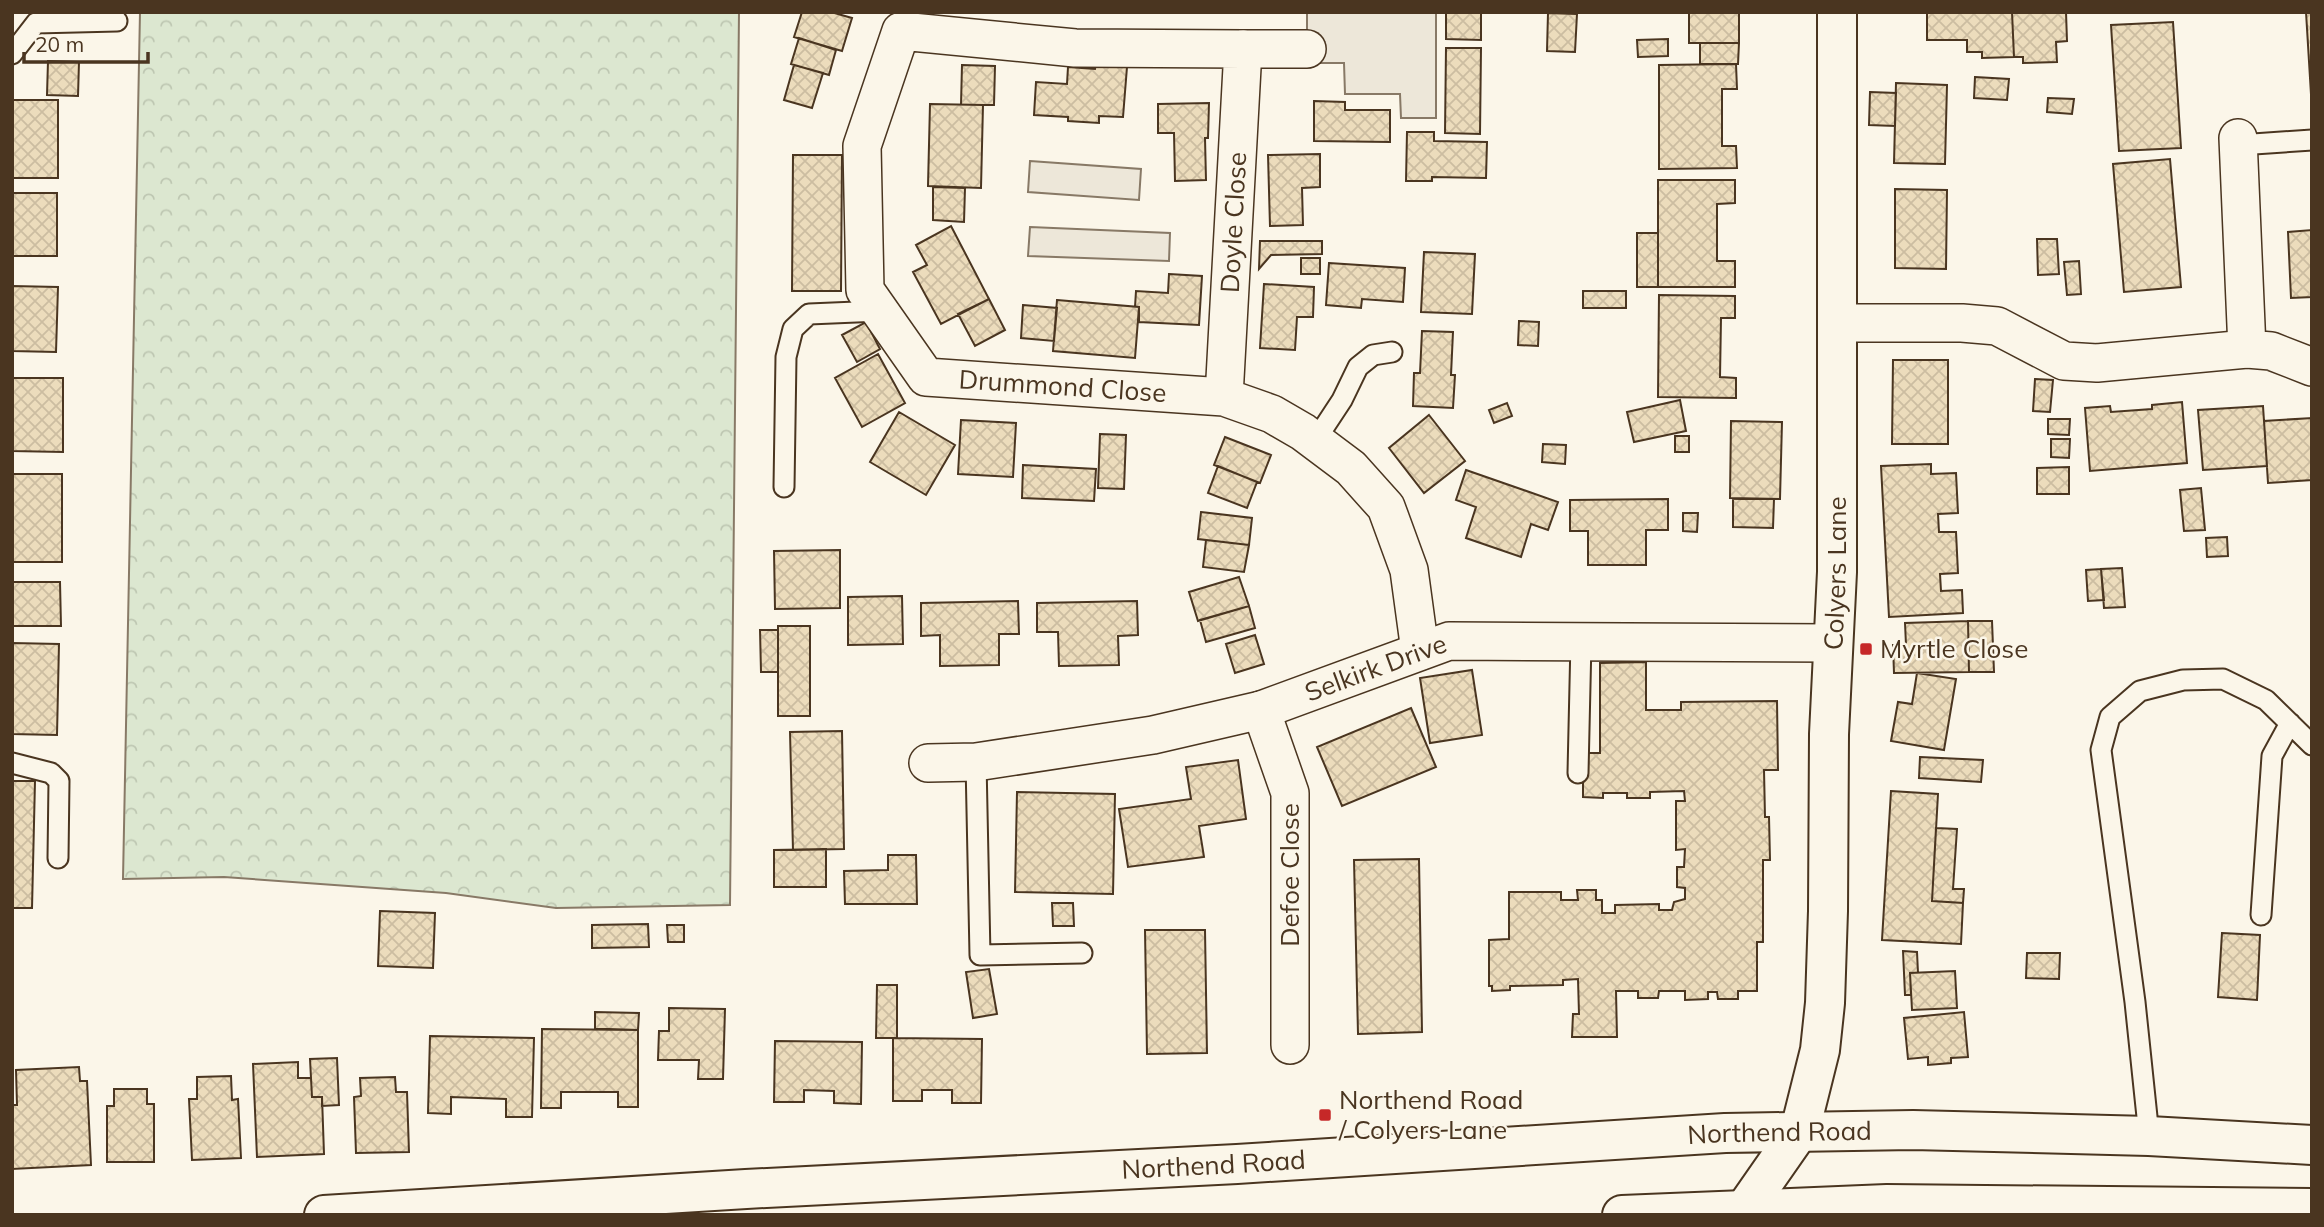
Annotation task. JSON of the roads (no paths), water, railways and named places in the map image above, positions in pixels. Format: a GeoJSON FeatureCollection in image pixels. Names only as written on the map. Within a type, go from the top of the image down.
{"type":"FeatureCollection","features":[{"type":"Feature","properties":{"kind":"main road","name":"Colyers Lane"},"geometry":{"type":"LineString","coordinates":[[1800,1130],[1820,1050],[1825,1003],[1829,734],[1838,572],[1837,12]]}},
{"type":"Feature","properties":{"kind":"main road","name":"Northend Road"},"geometry":{"type":"LineString","coordinates":[[324,1215],[1800,1130],[2149,1136],[2312,1144]]}},
{"type":"Feature","properties":{"kind":"main road"},"geometry":{"type":"LineString","coordinates":[[1745,1209],[1800,1130]]}},
{"type":"Feature","properties":{"kind":"main road"},"geometry":{"type":"LineString","coordinates":[[1622,1215],[1887,1204],[2312,1208]]}},
{"type":"Feature","properties":{"kind":"street","name":"Drummond Close"},"geometry":{"type":"LineString","coordinates":[[1243,49],[1075,48],[902,22],[862,146],[865,290],[926,377],[1224,397],[1272,414],[1315,441],[1351,468],[1385,507],[1409,570],[1420,651]]}},
{"type":"Feature","properties":{"kind":"street"},"geometry":{"type":"LineString","coordinates":[[1243,49],[1307,49]]}},
{"type":"Feature","properties":{"kind":"street","name":"Doyle Close"},"geometry":{"type":"LineString","coordinates":[[1224,397],[1243,49]]}},
{"type":"Feature","properties":{"kind":"street"},"geometry":{"type":"LineString","coordinates":[[2238,141],[2246,349]]}},
{"type":"Feature","properties":{"kind":"street"},"geometry":{"type":"LineString","coordinates":[[1839,323],[1962,323],[1997,326],[2064,361],[2086,363],[2246,349],[2271,351],[2312,367]]}},
{"type":"Feature","properties":{"kind":"street","name":"Selkirk Drive"},"geometry":{"type":"LineString","coordinates":[[928,763],[976,762],[1153,735],[1261,710],[1449,641],[1833,643]]}},
{"type":"Feature","properties":{"kind":"street","name":"Defoe Close"},"geometry":{"type":"LineString","coordinates":[[1261,710],[1290,793],[1290,1045]]}},
{"type":"Feature","properties":{"kind":"lane"},"geometry":{"type":"LineString","coordinates":[[12,54],[36,23],[117,20]]}},
{"type":"Feature","properties":{"kind":"lane"},"geometry":{"type":"LineString","coordinates":[[2238,141],[2312,140]]}},
{"type":"Feature","properties":{"kind":"lane"},"geometry":{"type":"LineString","coordinates":[[784,487],[786,357],[793,329],[809,314],[880,311]]}},
{"type":"Feature","properties":{"kind":"lane"},"geometry":{"type":"LineString","coordinates":[[1315,441],[1342,400],[1358,367],[1373,355],[1392,352]]}},
{"type":"Feature","properties":{"kind":"lane"},"geometry":{"type":"LineString","coordinates":[[1578,773],[1581,641]]}},
{"type":"Feature","properties":{"kind":"lane"},"geometry":{"type":"LineString","coordinates":[[2149,1136],[2135,1002],[2101,750],[2110,717],[2140,691],[2183,680],[2223,679],[2266,700],[2312,745]]}},
{"type":"Feature","properties":{"kind":"lane"},"geometry":{"type":"LineString","coordinates":[[2260,915],[2272,756],[2290,723]]}},
{"type":"Feature","properties":{"kind":"lane"},"geometry":{"type":"LineString","coordinates":[[976,762],[980,955],[1082,953]]}},
{"type":"Feature","properties":{"kind":"lane"},"geometry":{"type":"LineString","coordinates":[[12,763],[51,773],[59,781],[58,858]]}},
{"type":"Feature","properties":{"kind":"place","name":"Myrtle Close"},"geometry":{"type":"Point","coordinates":[1866,649]}},
{"type":"Feature","properties":{"kind":"place","name":"Northend Road / Colyers Lane"},"geometry":{"type":"Point","coordinates":[1325,1115]}}]}
